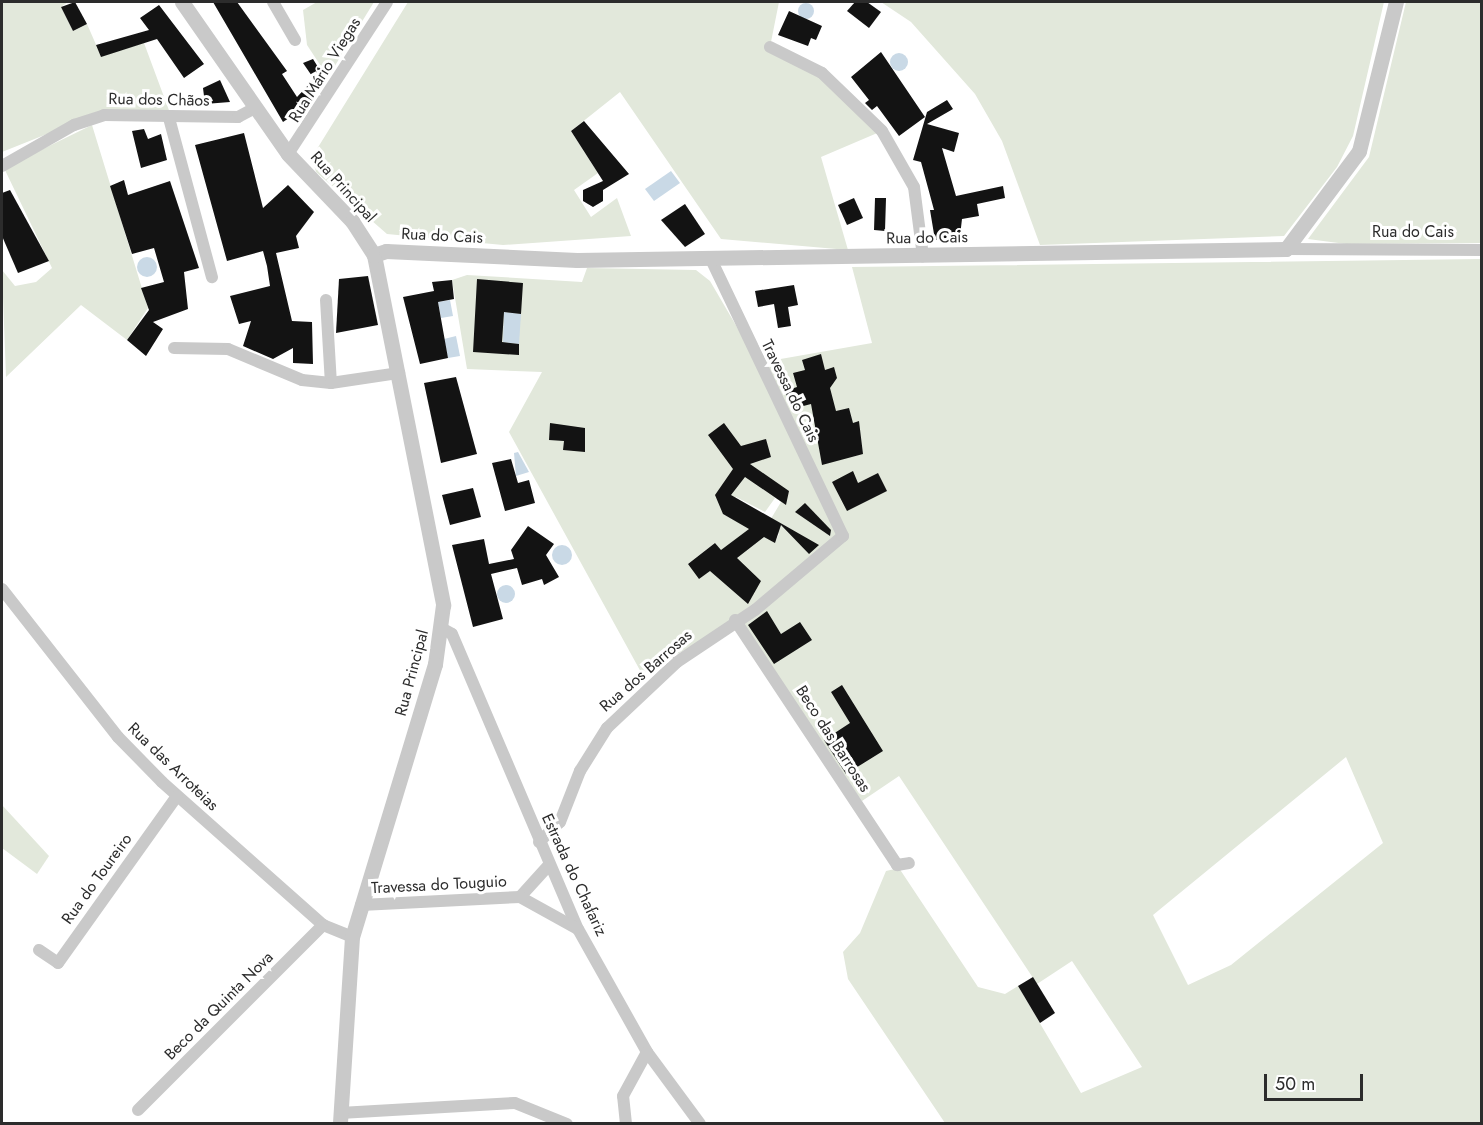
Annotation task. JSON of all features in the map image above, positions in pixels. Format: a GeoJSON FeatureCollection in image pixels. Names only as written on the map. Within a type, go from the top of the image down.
{"type":"FeatureCollection","features":[{"type":"Feature","properties":{"kind":"street","name":"Rua Principal"},"geometry":{"type":"LineString","coordinates":[[182,2],[288,154],[352,221],[374,255],[440,581],[443,629],[352,937],[340,1118]]}},
{"type":"Feature","properties":{"kind":"street"},"geometry":{"type":"LineString","coordinates":[[273,2],[295,40]]}},
{"type":"Feature","properties":{"kind":"street","name":"Rua Mário Viegas"},"geometry":{"type":"LineString","coordinates":[[288,154],[387,2]]}},
{"type":"Feature","properties":{"kind":"street"},"geometry":{"type":"LineString","coordinates":[[1286,249],[1359,151],[1396,2]]}},
{"type":"Feature","properties":{"kind":"street"},"geometry":{"type":"LineString","coordinates":[[770,47],[822,73],[882,131],[914,188],[923,256]]}},
{"type":"Feature","properties":{"kind":"street","name":"Rua dos Chãos"},"geometry":{"type":"LineString","coordinates":[[2,166],[74,125],[104,115],[168,118],[238,117],[255,108]]}},
{"type":"Feature","properties":{"kind":"street"},"geometry":{"type":"LineString","coordinates":[[168,118],[212,277]]}},
{"type":"Feature","properties":{"kind":"street","name":"Rua do Cais"},"geometry":{"type":"LineString","coordinates":[[374,255],[386,251],[576,260],[1286,249],[1482,250]]}},
{"type":"Feature","properties":{"kind":"street","name":"Travessa do Cais"},"geometry":{"type":"LineString","coordinates":[[711,259],[843,536]]}},
{"type":"Feature","properties":{"kind":"street"},"geometry":{"type":"LineString","coordinates":[[326,300],[331,383]]}},
{"type":"Feature","properties":{"kind":"street"},"geometry":{"type":"LineString","coordinates":[[174,348],[228,349],[302,380],[331,383],[399,373]]}},
{"type":"Feature","properties":{"kind":"street","name":"Rua dos Barrosas"},"geometry":{"type":"LineString","coordinates":[[539,842],[560,822],[580,771],[607,728],[677,662],[843,536]]}},
{"type":"Feature","properties":{"kind":"street","name":"Rua das Arroteias"},"geometry":{"type":"LineString","coordinates":[[2,589],[117,737],[177,796],[322,925],[352,937]]}},
{"type":"Feature","properties":{"kind":"street","name":"Beco das Barrosas"},"geometry":{"type":"LineString","coordinates":[[735,620],[897,865],[909,863]]}},
{"type":"Feature","properties":{"kind":"street","name":"Estrada do Chafariz"},"geometry":{"type":"LineString","coordinates":[[443,629],[452,634],[578,929],[647,1052],[700,1124]]}},
{"type":"Feature","properties":{"kind":"street","name":"Rua do Toureiro"},"geometry":{"type":"LineString","coordinates":[[39,950],[58,963],[177,796]]}},
{"type":"Feature","properties":{"kind":"street","name":"Travessa do Touguio"},"geometry":{"type":"LineString","coordinates":[[520,897],[549,865]]}},
{"type":"Feature","properties":{"kind":"street","name":"Travessa do Touguio"},"geometry":{"type":"LineString","coordinates":[[361,905],[520,897],[578,929]]}},
{"type":"Feature","properties":{"kind":"street","name":"Beco da Quinta Nova"},"geometry":{"type":"LineString","coordinates":[[138,1110],[322,925]]}},
{"type":"Feature","properties":{"kind":"street"},"geometry":{"type":"LineString","coordinates":[[626,1123],[623,1096],[647,1052]]}},
{"type":"Feature","properties":{"kind":"street"},"geometry":{"type":"LineString","coordinates":[[340,1118],[515,1103],[567,1124]]}},
{"type":"Feature","properties":{"kind":"shaded area"},"geometry":{"type":"Polygon","coordinates":[[[2,2],[68,2],[61,7],[73,31],[87,24],[101,56],[144,43],[170,113],[107,110],[2,152],[2,2]]]}},
{"type":"Feature","properties":{"kind":"shaded area"},"geometry":{"type":"Polygon","coordinates":[[[317,2],[374,2],[328,77],[307,45],[303,10],[317,2]]]}},
{"type":"Feature","properties":{"kind":"shaded area"},"geometry":{"type":"Polygon","coordinates":[[[408,2],[779,2],[770,47],[802,61],[882,131],[821,157],[848,250],[721,239],[620,92],[571,131],[598,173],[574,190],[591,217],[617,198],[631,236],[503,245],[387,234],[316,172],[312,157],[408,2]]]}},
{"type":"Feature","properties":{"kind":"shaded area"},"geometry":{"type":"Polygon","coordinates":[[[881,2],[1384,2],[1353,136],[1337,167],[1284,236],[1040,245],[1002,141],[975,94],[911,22],[881,2]]]}},
{"type":"Feature","properties":{"kind":"shaded area"},"geometry":{"type":"Polygon","coordinates":[[[1406,2],[1481,2],[1481,243],[1346,244],[1308,239],[1369,157],[1406,2]]]}},
{"type":"Feature","properties":{"kind":"shaded area"},"geometry":{"type":"Polygon","coordinates":[[[92,125],[148,308],[127,340],[81,305],[6,377],[2,270],[15,286],[36,282],[52,268],[4,168],[92,125]]]}},
{"type":"Feature","properties":{"kind":"shaded area"},"geometry":{"type":"Polygon","coordinates":[[[1481,259],[1481,1123],[945,1123],[848,979],[843,952],[860,933],[886,871],[899,868],[978,987],[1005,994],[1018,986],[1081,1093],[1142,1067],[1072,961],[1037,984],[899,776],[862,801],[736,621],[642,674],[509,432],[542,372],[467,369],[452,280],[467,275],[582,282],[587,268],[696,270],[710,281],[758,363],[872,343],[852,267],[1481,259]],[[752,481],[775,498],[765,512],[736,497],[723,514],[775,542],[779,534],[766,527],[781,502],[752,481]],[[715,543],[688,564],[713,569],[728,560],[715,543]],[[1346,757],[1153,915],[1188,985],[1231,965],[1383,843],[1346,757]]]}},
{"type":"Feature","properties":{"kind":"shaded area"},"geometry":{"type":"Polygon","coordinates":[[[2,805],[49,856],[37,874],[2,848],[2,805]]]}},
{"type":"Feature","properties":{"kind":"water"},"geometry":{"type":"Polygon","coordinates":[[[803,3],[809,3],[814,11],[812,17],[803,19],[798,14],[798,8],[803,3]]]}},
{"type":"Feature","properties":{"kind":"water"},"geometry":{"type":"Polygon","coordinates":[[[899,53],[905,56],[908,62],[905,68],[899,71],[893,68],[890,62],[893,56],[899,53]]]}},
{"type":"Feature","properties":{"kind":"water"},"geometry":{"type":"Polygon","coordinates":[[[671,171],[680,183],[654,201],[645,189],[671,171]]]}},
{"type":"Feature","properties":{"kind":"water"},"geometry":{"type":"Polygon","coordinates":[[[143,257],[151,257],[157,263],[157,271],[151,277],[143,277],[137,271],[137,263],[143,257]]]}},
{"type":"Feature","properties":{"kind":"water"},"geometry":{"type":"Polygon","coordinates":[[[450,300],[453,316],[441,318],[438,302],[450,300]]]}},
{"type":"Feature","properties":{"kind":"water"},"geometry":{"type":"Polygon","coordinates":[[[504,312],[521,314],[519,344],[503,342],[504,312]]]}},
{"type":"Feature","properties":{"kind":"water"},"geometry":{"type":"Polygon","coordinates":[[[456,336],[460,356],[448,358],[444,339],[456,336]]]}},
{"type":"Feature","properties":{"kind":"water"},"geometry":{"type":"Polygon","coordinates":[[[518,452],[529,472],[516,476],[514,453],[518,452]]]}},
{"type":"Feature","properties":{"kind":"water"},"geometry":{"type":"Polygon","coordinates":[[[562,545],[569,548],[572,555],[569,562],[562,565],[555,562],[552,555],[555,548],[562,545]]]}},
{"type":"Feature","properties":{"kind":"water"},"geometry":{"type":"Polygon","coordinates":[[[502,585],[510,585],[515,590],[513,601],[502,603],[497,598],[497,590],[502,585]]]}},
{"type":"Feature","properties":{"kind":"building"},"geometry":{"type":"Polygon","coordinates":[[[75,2],[87,24],[73,31],[61,7],[75,2]]]}},
{"type":"Feature","properties":{"kind":"building"},"geometry":{"type":"Polygon","coordinates":[[[213,2],[237,2],[287,71],[282,74],[297,97],[314,79],[303,63],[313,59],[326,80],[310,104],[283,122],[213,2]]]}},
{"type":"Feature","properties":{"kind":"building"},"geometry":{"type":"Polygon","coordinates":[[[855,2],[867,2],[881,12],[869,28],[847,11],[855,2]]]}},
{"type":"Feature","properties":{"kind":"building"},"geometry":{"type":"Polygon","coordinates":[[[159,5],[204,64],[184,78],[157,39],[101,57],[96,45],[149,30],[140,18],[159,5]]]}},
{"type":"Feature","properties":{"kind":"building"},"geometry":{"type":"Polygon","coordinates":[[[789,11],[822,26],[816,40],[811,38],[808,46],[778,35],[789,11]]]}},
{"type":"Feature","properties":{"kind":"building"},"geometry":{"type":"Polygon","coordinates":[[[881,52],[925,117],[899,136],[877,106],[872,110],[865,103],[869,100],[851,77],[881,52]]]}},
{"type":"Feature","properties":{"kind":"building"},"geometry":{"type":"Polygon","coordinates":[[[220,80],[230,102],[205,104],[203,88],[220,80]]]}},
{"type":"Feature","properties":{"kind":"building"},"geometry":{"type":"Polygon","coordinates":[[[947,100],[953,109],[927,124],[959,133],[954,152],[942,148],[956,196],[1003,186],[1005,198],[977,204],[979,216],[962,219],[960,236],[935,240],[930,210],[934,210],[921,162],[913,160],[927,112],[947,100]]]}},
{"type":"Feature","properties":{"kind":"building"},"geometry":{"type":"Polygon","coordinates":[[[584,121],[629,174],[603,190],[603,201],[593,207],[583,201],[583,190],[603,181],[571,131],[584,121]]]}},
{"type":"Feature","properties":{"kind":"building"},"geometry":{"type":"Polygon","coordinates":[[[144,129],[148,139],[161,134],[167,160],[141,168],[132,131],[144,129]]]}},
{"type":"Feature","properties":{"kind":"building"},"geometry":{"type":"Polygon","coordinates":[[[244,133],[263,208],[288,185],[314,212],[296,236],[299,248],[276,253],[292,321],[312,322],[313,364],[293,363],[293,348],[273,359],[243,346],[251,321],[239,324],[230,296],[270,286],[267,266],[263,251],[227,261],[195,145],[244,133]]]}},
{"type":"Feature","properties":{"kind":"building"},"geometry":{"type":"Polygon","coordinates":[[[124,180],[128,195],[170,181],[199,268],[184,272],[188,309],[153,322],[163,329],[146,356],[127,340],[149,310],[141,288],[164,282],[154,248],[132,254],[110,186],[124,180]]]}},
{"type":"Feature","properties":{"kind":"building"},"geometry":{"type":"Polygon","coordinates":[[[10,190],[49,261],[18,273],[2,236],[2,193],[10,190]]]}},
{"type":"Feature","properties":{"kind":"building"},"geometry":{"type":"Polygon","coordinates":[[[854,198],[863,218],[847,225],[838,205],[854,198]]]}},
{"type":"Feature","properties":{"kind":"building"},"geometry":{"type":"Polygon","coordinates":[[[875,198],[886,198],[885,231],[874,230],[875,198]]]}},
{"type":"Feature","properties":{"kind":"building"},"geometry":{"type":"Polygon","coordinates":[[[685,204],[705,234],[685,247],[661,220],[685,204]]]}},
{"type":"Feature","properties":{"kind":"building"},"geometry":{"type":"Polygon","coordinates":[[[368,276],[378,325],[336,333],[339,279],[368,276]]]}},
{"type":"Feature","properties":{"kind":"building"},"geometry":{"type":"Polygon","coordinates":[[[477,279],[523,283],[521,314],[504,312],[502,342],[519,344],[519,355],[473,352],[477,279]]]}},
{"type":"Feature","properties":{"kind":"building"},"geometry":{"type":"Polygon","coordinates":[[[452,280],[454,299],[438,302],[448,358],[420,364],[403,297],[434,291],[432,282],[452,280]]]}},
{"type":"Feature","properties":{"kind":"building"},"geometry":{"type":"Polygon","coordinates":[[[794,285],[798,305],[788,307],[791,326],[778,328],[774,304],[758,307],[755,291],[794,285]]]}},
{"type":"Feature","properties":{"kind":"building"},"geometry":{"type":"Polygon","coordinates":[[[821,354],[825,370],[834,367],[837,378],[830,388],[836,411],[849,408],[853,423],[859,421],[863,454],[822,465],[811,404],[792,409],[785,391],[797,387],[793,373],[805,370],[802,360],[821,354]]]}},
{"type":"Feature","properties":{"kind":"building"},"geometry":{"type":"Polygon","coordinates":[[[456,377],[477,454],[441,463],[424,383],[456,377]]]}},
{"type":"Feature","properties":{"kind":"building"},"geometry":{"type":"Polygon","coordinates":[[[550,423],[585,428],[585,452],[563,450],[564,441],[549,440],[550,423]]]}},
{"type":"Feature","properties":{"kind":"building"},"geometry":{"type":"Polygon","coordinates":[[[724,423],[741,446],[766,439],[771,457],[750,464],[789,491],[786,505],[745,477],[731,495],[819,545],[809,554],[781,525],[775,543],[764,537],[737,558],[761,581],[748,604],[710,571],[699,579],[688,564],[715,543],[721,550],[749,529],[723,514],[715,495],[733,469],[708,435],[724,423]]]}},
{"type":"Feature","properties":{"kind":"building"},"geometry":{"type":"Polygon","coordinates":[[[511,459],[518,483],[529,480],[535,503],[505,511],[492,463],[511,459]]]}},
{"type":"Feature","properties":{"kind":"building"},"geometry":{"type":"Polygon","coordinates":[[[853,471],[858,483],[878,473],[887,491],[847,511],[832,482],[853,471]]]}},
{"type":"Feature","properties":{"kind":"building"},"geometry":{"type":"Polygon","coordinates":[[[473,488],[481,517],[450,525],[442,495],[473,488]]]}},
{"type":"Feature","properties":{"kind":"building"},"geometry":{"type":"Polygon","coordinates":[[[805,503],[831,530],[830,536],[795,512],[805,503]]]}},
{"type":"Feature","properties":{"kind":"building"},"geometry":{"type":"Polygon","coordinates":[[[528,526],[554,544],[546,555],[559,577],[544,585],[542,579],[522,585],[517,568],[491,574],[503,619],[473,627],[452,545],[484,539],[489,564],[514,559],[511,550],[528,526]]]}},
{"type":"Feature","properties":{"kind":"building"},"geometry":{"type":"Polygon","coordinates":[[[767,611],[781,634],[800,622],[812,640],[774,664],[748,625],[767,611]]]}},
{"type":"Feature","properties":{"kind":"building"},"geometry":{"type":"Polygon","coordinates":[[[842,685],[883,751],[846,774],[824,740],[850,723],[831,692],[842,685]]]}},
{"type":"Feature","properties":{"kind":"building"},"geometry":{"type":"Polygon","coordinates":[[[1033,977],[1055,1013],[1040,1023],[1018,986],[1033,977]]]}}]}
